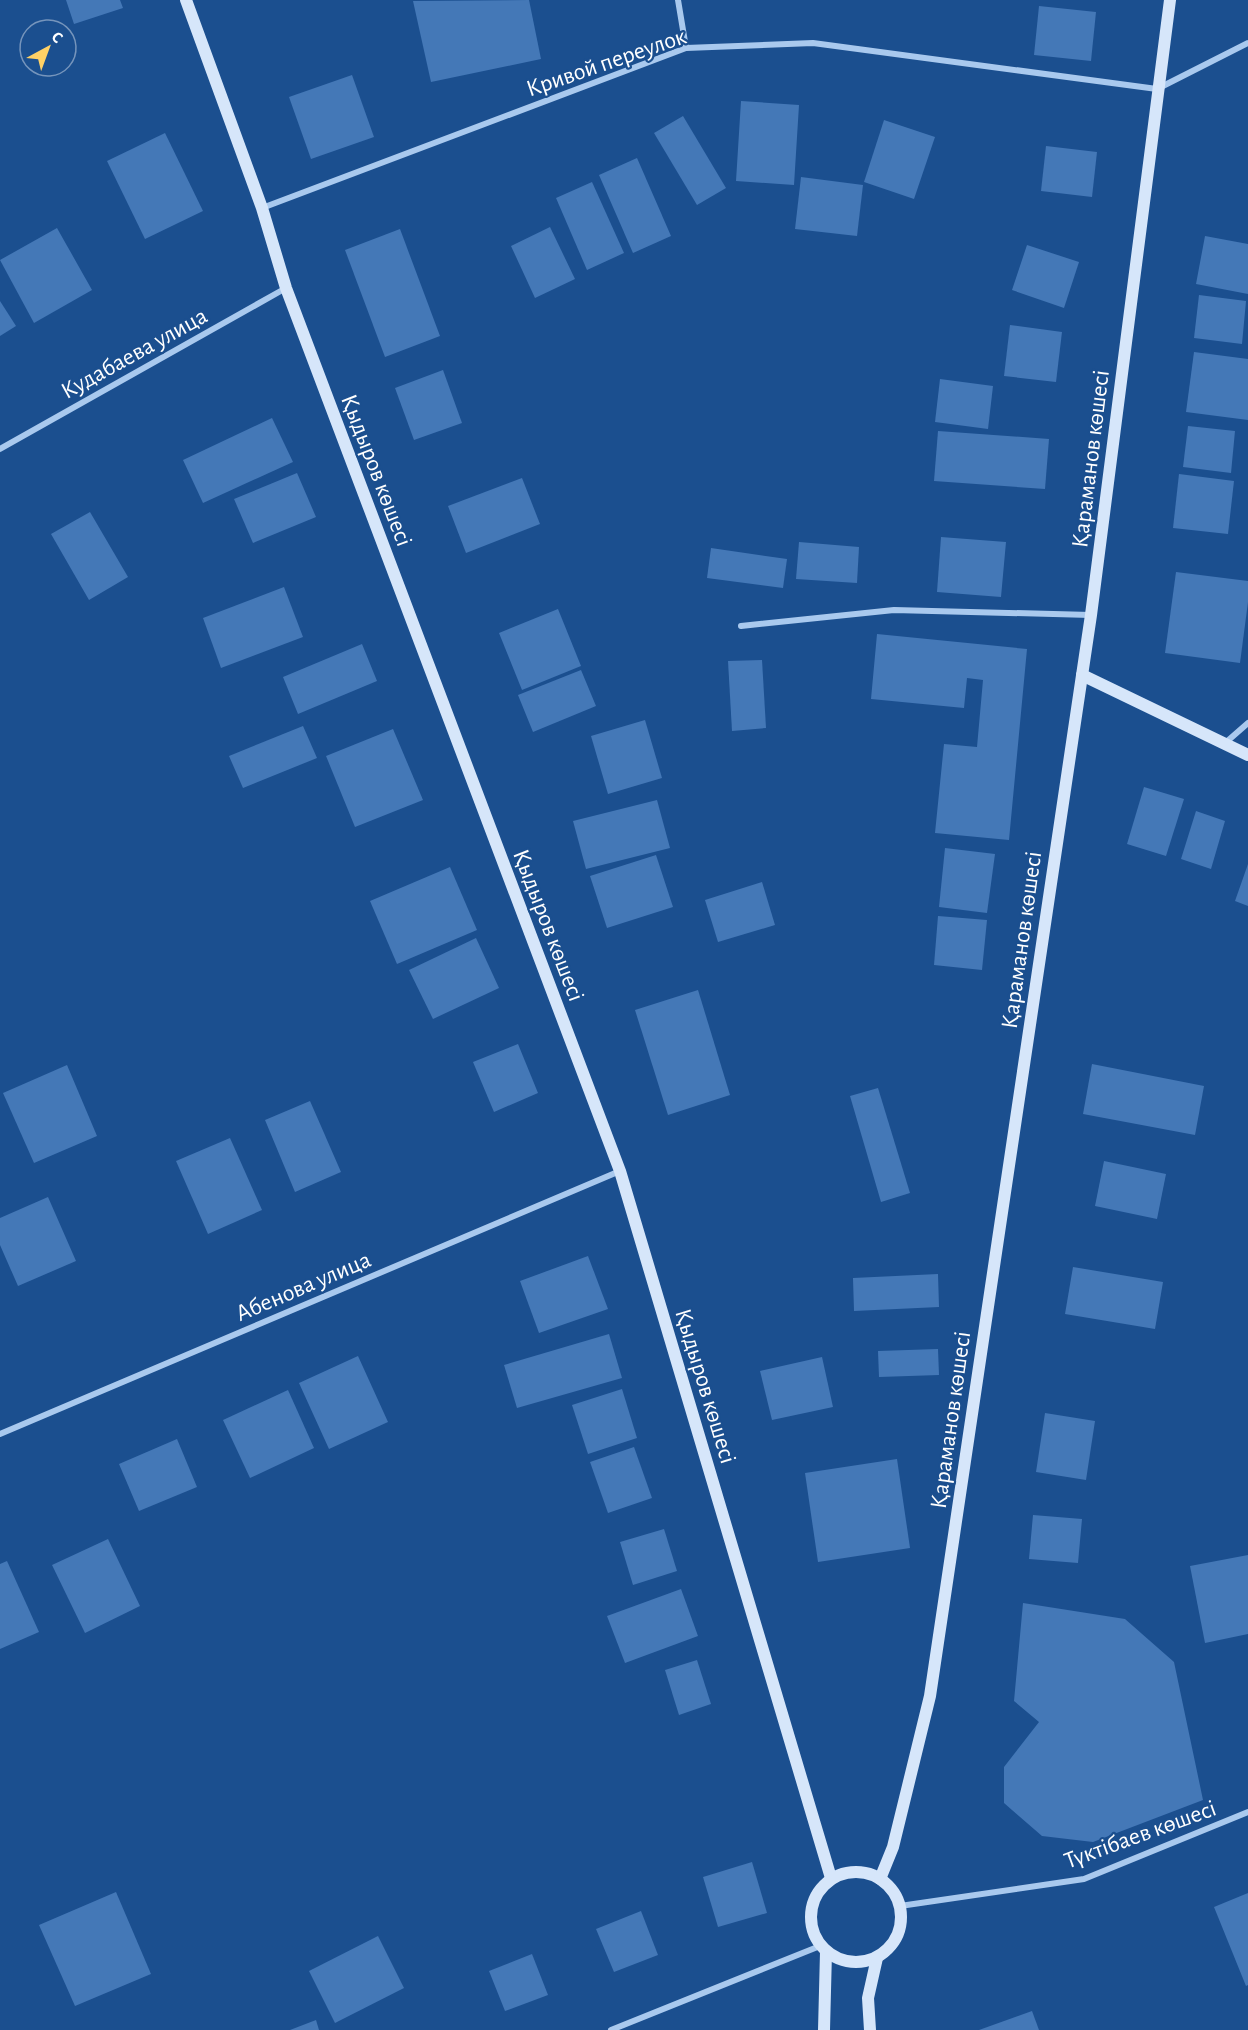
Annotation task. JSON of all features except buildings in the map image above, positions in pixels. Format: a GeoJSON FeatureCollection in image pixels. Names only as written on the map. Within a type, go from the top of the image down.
{"type":"FeatureCollection","features":[{"type":"Feature","properties":{"kind":"street","name":"Қыдыров көшесі"},"geometry":{"type":"LineString","coordinates":[[186,0],[262,208],[285,288],[620,1171],[831,1878]]}},
{"type":"Feature","properties":{"kind":"street"},"geometry":{"type":"LineString","coordinates":[[678,0],[686,48]]}},
{"type":"Feature","properties":{"kind":"street","name":"Қараманов көшесі"},"geometry":{"type":"LineString","coordinates":[[880,1879],[893,1846],[930,1696],[1091,615],[1170,0]]}},
{"type":"Feature","properties":{"kind":"street","name":"Кривой переулок"},"geometry":{"type":"LineString","coordinates":[[262,208],[686,48],[813,43],[1157,89]]}},
{"type":"Feature","properties":{"kind":"street"},"geometry":{"type":"LineString","coordinates":[[1157,89],[1248,43]]}},
{"type":"Feature","properties":{"kind":"street","name":"Кудабаева улица"},"geometry":{"type":"LineString","coordinates":[[0,449],[285,288]]}},
{"type":"Feature","properties":{"kind":"street"},"geometry":{"type":"LineString","coordinates":[[741,626],[894,610],[1091,615]]}},
{"type":"Feature","properties":{"kind":"street"},"geometry":{"type":"LineString","coordinates":[[1082,675],[1248,755]]}},
{"type":"Feature","properties":{"kind":"street"},"geometry":{"type":"LineString","coordinates":[[1224,744],[1248,723]]}},
{"type":"Feature","properties":{"kind":"street","name":"Абенова улица"},"geometry":{"type":"LineString","coordinates":[[0,1434],[620,1171]]}},
{"type":"Feature","properties":{"kind":"street","name":"Түктібаев көшесі"},"geometry":{"type":"LineString","coordinates":[[900,1906],[1084,1879],[1248,1812]]}},
{"type":"Feature","properties":{"kind":"street"},"geometry":{"type":"LineString","coordinates":[[847,1872],[864,1872],[880,1879],[893,1890],[900,1906],[901,1921],[897,1936],[889,1949],[877,1958],[860,1962],[842,1961],[823,1949],[812,1932],[810,1918],[812,1902],[819,1889],[831,1878],[847,1872]]}},
{"type":"Feature","properties":{"kind":"street"},"geometry":{"type":"LineString","coordinates":[[611,2030],[823,1949]]}},
{"type":"Feature","properties":{"kind":"street"},"geometry":{"type":"LineString","coordinates":[[823,1949],[824,2030]]}},
{"type":"Feature","properties":{"kind":"street"},"geometry":{"type":"LineString","coordinates":[[870,2030],[868,1998],[877,1958]]}}]}
